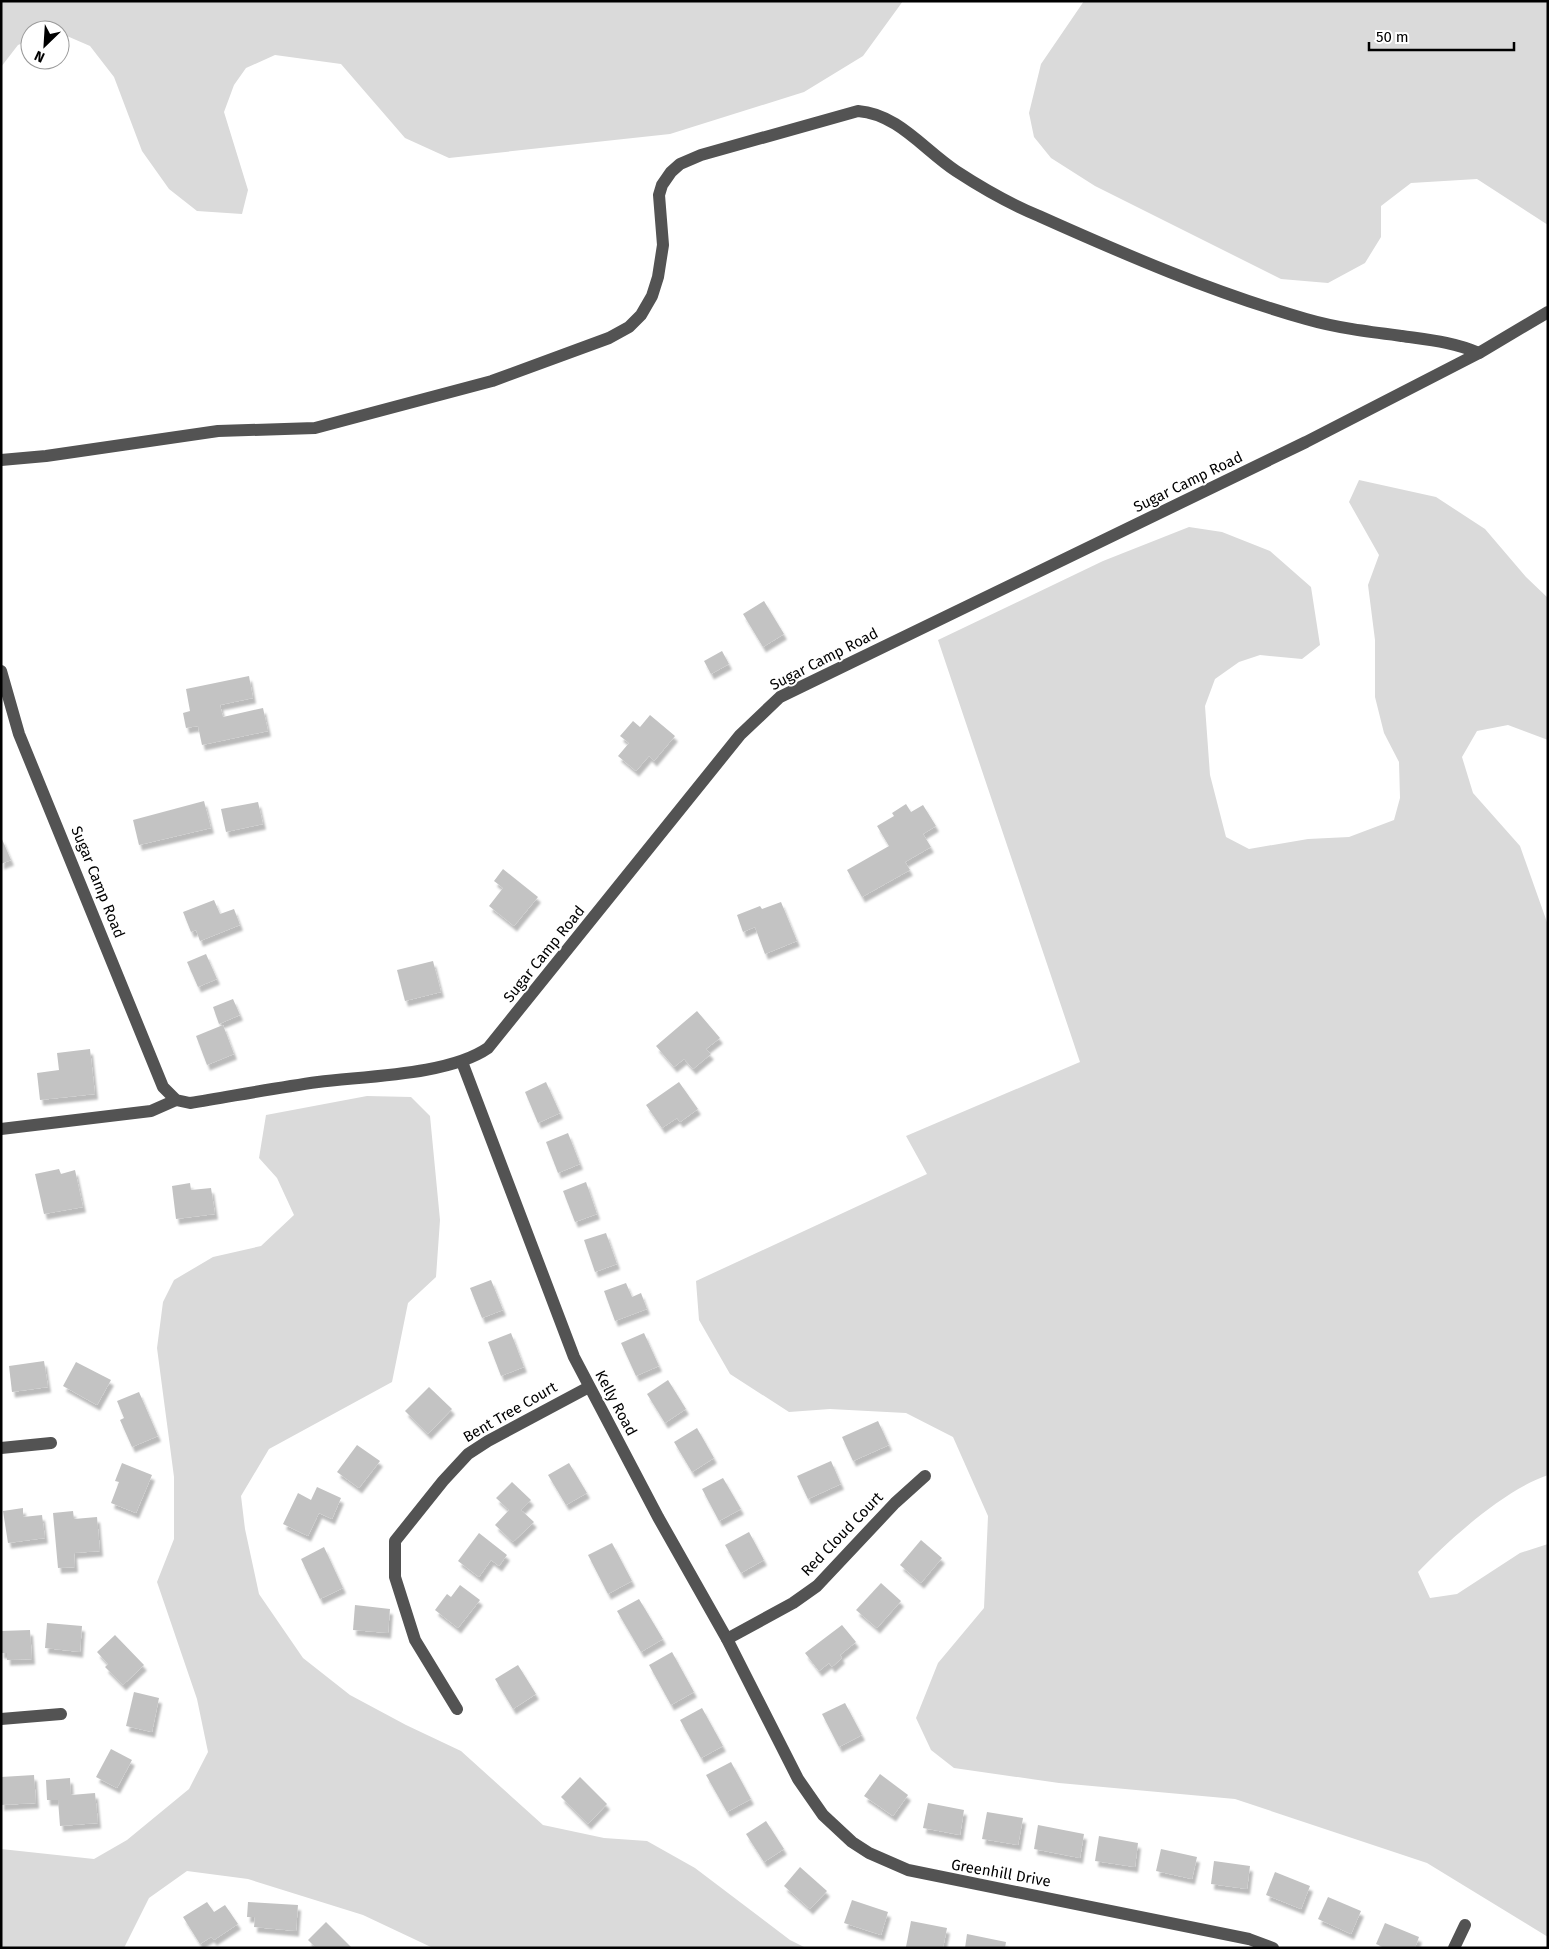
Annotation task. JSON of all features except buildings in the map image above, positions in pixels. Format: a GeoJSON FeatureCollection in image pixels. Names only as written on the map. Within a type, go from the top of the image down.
{"type":"FeatureCollection","features":[{"type":"Feature","properties":{"kind":"street"},"geometry":{"type":"LineString","coordinates":[[1,460],[46,456],[218,431],[315,428],[492,381],[610,338],[635,321],[652,296],[658,277],[663,244],[659,195],[662,185],[671,172],[701,155],[858,111],[873,112],[891,120],[956,171],[1019,208],[1116,251],[1194,282],[1307,319],[1365,332],[1458,344],[1479,353]]}},
{"type":"Feature","properties":{"kind":"street","name":"Sugar Camp Road"},"geometry":{"type":"LineString","coordinates":[[1,671],[19,734],[163,1087],[176,1100],[190,1103],[462,1062],[488,1048],[740,735],[780,697],[1306,442],[1479,353],[1548,312]]}},
{"type":"Feature","properties":{"kind":"street","name":"Kelly Road"},"geometry":{"type":"LineString","coordinates":[[462,1062],[574,1356],[658,1518],[726,1639],[779,1741]]}},
{"type":"Feature","properties":{"kind":"street","name":"Sugar Camp Road"},"geometry":{"type":"LineString","coordinates":[[1,1129],[150,1111],[176,1100]]}},
{"type":"Feature","properties":{"kind":"street","name":"Bent Tree Court"},"geometry":{"type":"LineString","coordinates":[[457,1709],[415,1640],[395,1577],[394,1541],[443,1481],[468,1454],[589,1387]]}},
{"type":"Feature","properties":{"kind":"street"},"geometry":{"type":"LineString","coordinates":[[1,1448],[51,1443]]}},
{"type":"Feature","properties":{"kind":"street","name":"Red Cloud Court"},"geometry":{"type":"LineString","coordinates":[[726,1639],[793,1603],[817,1586],[895,1503],[925,1476]]}},
{"type":"Feature","properties":{"kind":"street"},"geometry":{"type":"LineString","coordinates":[[1,1719],[61,1714]]}},
{"type":"Feature","properties":{"kind":"street","name":"Greenhill Drive"},"geometry":{"type":"LineString","coordinates":[[779,1741],[798,1779],[823,1816],[852,1842],[868,1853],[908,1870],[1249,1939],[1273,1948]]}},
{"type":"Feature","properties":{"kind":"street"},"geometry":{"type":"LineString","coordinates":[[1454,1948],[1465,1925]]}},
{"type":"Feature","properties":{"kind":"shaded area"},"geometry":{"type":"Polygon","coordinates":[[[1,1],[903,1],[863,56],[804,92],[670,134],[449,158],[405,138],[341,64],[275,55],[246,68],[234,85],[224,112],[248,190],[242,214],[197,211],[169,189],[142,151],[114,77],[90,46],[70,37],[70,20],[20,20],[20,44],[1,67],[1,1]]]}},
{"type":"Feature","properties":{"kind":"shaded area"},"geometry":{"type":"Polygon","coordinates":[[[1084,1],[1548,1],[1548,225],[1477,179],[1411,183],[1381,206],[1381,237],[1365,263],[1328,283],[1281,279],[1095,186],[1051,158],[1034,137],[1029,113],[1041,64],[1084,1]]]}},
{"type":"Feature","properties":{"kind":"shaded area"},"geometry":{"type":"Polygon","coordinates":[[[1359,480],[1436,497],[1485,529],[1526,577],[1548,598],[1548,740],[1508,725],[1477,731],[1462,757],[1473,793],[1520,846],[1548,925],[1548,1475],[1514,1492],[1478,1517],[1418,1572],[1430,1598],[1457,1594],[1520,1553],[1548,1544],[1548,1937],[1427,1863],[1235,1799],[1059,1783],[954,1768],[931,1750],[916,1718],[938,1663],[984,1608],[988,1516],[953,1437],[906,1413],[830,1409],[789,1412],[730,1374],[699,1320],[696,1281],[927,1174],[906,1136],[1080,1062],[938,640],[1103,561],[1189,527],[1222,532],[1270,551],[1311,587],[1320,645],[1302,659],[1260,655],[1239,662],[1215,679],[1205,706],[1210,775],[1226,837],[1249,849],[1308,839],[1349,837],[1394,820],[1400,798],[1399,762],[1384,733],[1375,697],[1375,640],[1368,585],[1379,555],[1349,502],[1359,480]]]}},
{"type":"Feature","properties":{"kind":"shaded area"},"geometry":{"type":"Polygon","coordinates":[[[367,1096],[411,1097],[430,1116],[440,1220],[436,1277],[408,1303],[392,1382],[269,1449],[241,1496],[245,1529],[259,1594],[303,1658],[350,1695],[406,1725],[461,1751],[543,1825],[604,1838],[647,1841],[695,1868],[790,1940],[806,1948],[433,1948],[363,1915],[248,1879],[187,1871],[149,1898],[124,1948],[1,1948],[1,1849],[94,1859],[127,1840],[189,1789],[208,1752],[197,1699],[157,1582],[174,1539],[174,1477],[157,1348],[163,1302],[174,1280],[213,1257],[261,1246],[294,1215],[277,1178],[259,1158],[266,1115],[367,1096]]]}}]}
